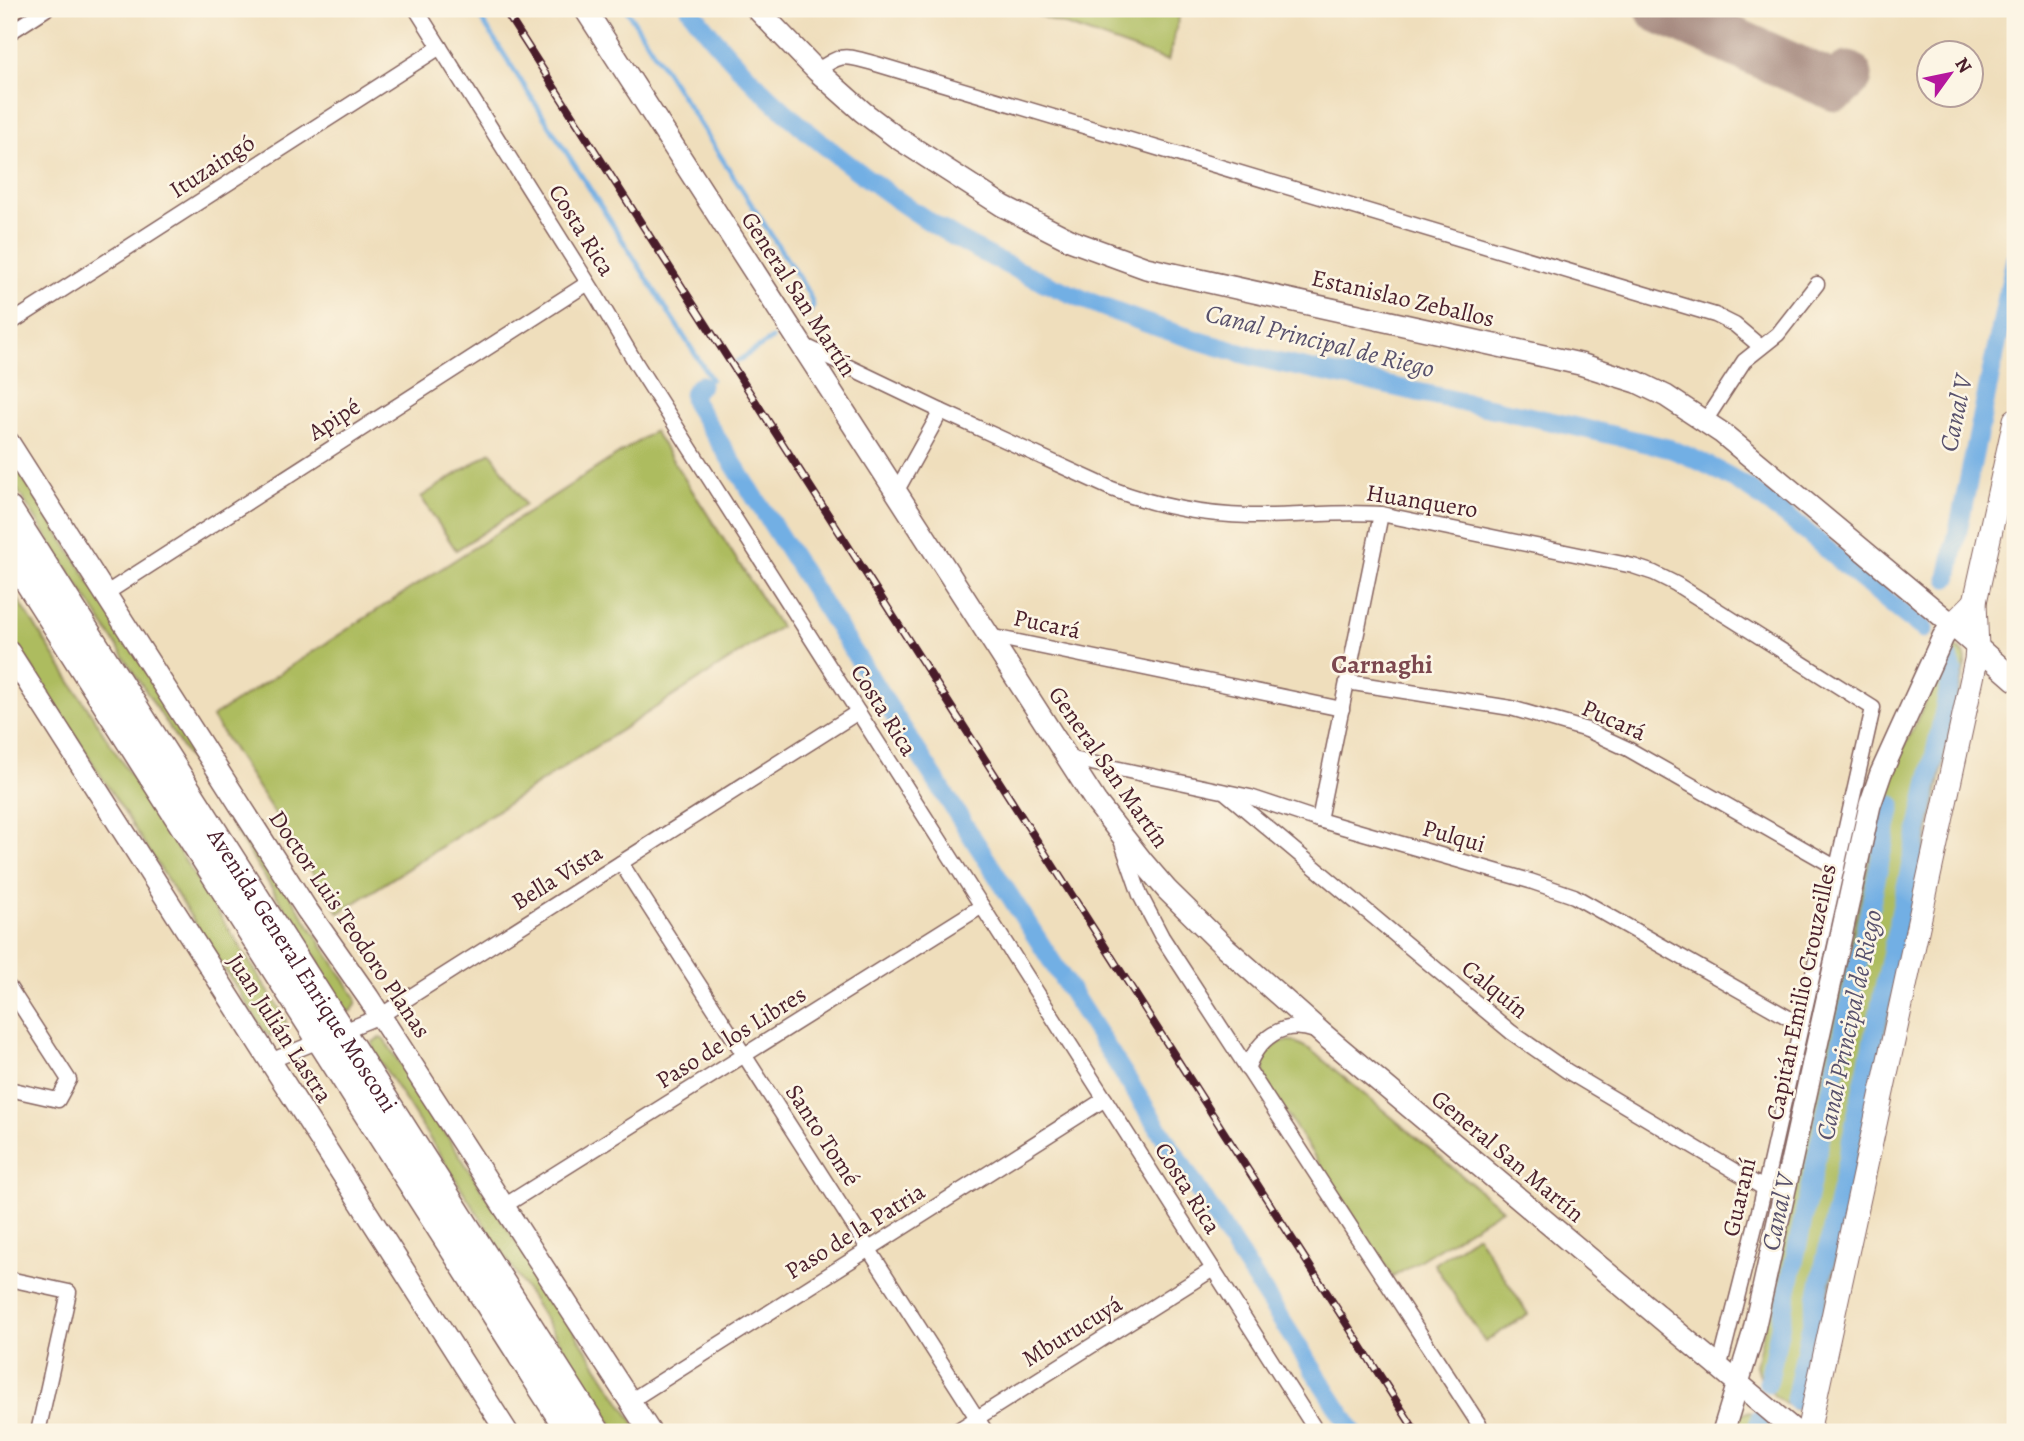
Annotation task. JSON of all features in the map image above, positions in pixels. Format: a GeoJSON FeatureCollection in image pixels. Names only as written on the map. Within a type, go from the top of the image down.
{"type":"FeatureCollection","features":[{"type":"Feature","properties":{"kind":"highway","name":"Avenida General Enrique Mosconi"},"geometry":{"type":"LineString","coordinates":[[9,510],[570,1432]]}},
{"type":"Feature","properties":{"kind":"highway","name":"Avenida General Enrique Mosconi"},"geometry":{"type":"LineString","coordinates":[[9,552],[597,1432]]}},
{"type":"Feature","properties":{"kind":"main road"},"geometry":{"type":"LineString","coordinates":[[1808,1432],[1977,648],[1975,602],[2015,420]]}},
{"type":"Feature","properties":{"kind":"main road"},"geometry":{"type":"LineString","coordinates":[[1952,625],[1975,602]]}},
{"type":"Feature","properties":{"kind":"street"},"geometry":{"type":"LineString","coordinates":[[9,33],[46,9]]}},
{"type":"Feature","properties":{"kind":"street","name":"Costa Rica"},"geometry":{"type":"LineString","coordinates":[[416,9],[638,365],[1317,1432]]}},
{"type":"Feature","properties":{"kind":"street","name":"General San Martín"},"geometry":{"type":"LineString","coordinates":[[585,9],[1068,758],[1119,832],[1167,890],[1323,1034],[1796,1432]]}},
{"type":"Feature","properties":{"kind":"street","name":"Estanislao Zeballos"},"geometry":{"type":"LineString","coordinates":[[757,9],[817,71],[896,137],[1003,206],[1084,246],[1146,268],[1590,367],[1666,396],[1731,440],[2015,680]]}},
{"type":"Feature","properties":{"kind":"street","name":"Ituzaingó"},"geometry":{"type":"LineString","coordinates":[[9,324],[440,47]]}},
{"type":"Feature","properties":{"kind":"street"},"geometry":{"type":"LineString","coordinates":[[817,71],[832,60],[846,56],[873,62],[1715,315],[1735,325],[1761,347]]}},
{"type":"Feature","properties":{"kind":"street","name":"Apipé"},"geometry":{"type":"LineString","coordinates":[[105,594],[588,283]]}},
{"type":"Feature","properties":{"kind":"street"},"geometry":{"type":"LineString","coordinates":[[1705,421],[1744,360],[1778,334],[1817,284]]}},
{"type":"Feature","properties":{"kind":"street","name":"Huanquero"},"geometry":{"type":"LineString","coordinates":[[800,343],[1112,489],[1160,505],[1251,516],[1381,513],[1612,561],[1654,573],[1676,584],[1873,708]]}},
{"type":"Feature","properties":{"kind":"street"},"geometry":{"type":"LineString","coordinates":[[896,492],[941,411]]}},
{"type":"Feature","properties":{"kind":"street","name":"Doctor Luis Teodoro Planas"},"geometry":{"type":"LineString","coordinates":[[9,443],[319,928],[380,1016],[650,1432]]}},
{"type":"Feature","properties":{"kind":"street"},"geometry":{"type":"LineString","coordinates":[[1320,820],[1381,513]]}},
{"type":"Feature","properties":{"kind":"street","name":"Capitán Emilio Crouzeilles"},"geometry":{"type":"LineString","coordinates":[[1723,1432],[1753,1334],[1870,805],[1885,764],[1943,637],[1952,625]]}},
{"type":"Feature","properties":{"kind":"street","name":"Pucará"},"geometry":{"type":"LineString","coordinates":[[989,636],[1342,709]]}},
{"type":"Feature","properties":{"kind":"street","name":"Juan Julián Lastra"},"geometry":{"type":"LineString","coordinates":[[9,652],[507,1432]]}},
{"type":"Feature","properties":{"kind":"street","name":"Pucará"},"geometry":{"type":"LineString","coordinates":[[1348,682],[1511,708],[1587,730],[1628,749],[1837,869]]}},
{"type":"Feature","properties":{"kind":"street","name":"Guaraní"},"geometry":{"type":"LineString","coordinates":[[1719,1369],[1765,1189],[1873,708]]}},
{"type":"Feature","properties":{"kind":"street","name":"Bella Vista"},"geometry":{"type":"LineString","coordinates":[[270,1061],[380,1016],[858,712]]}},
{"type":"Feature","properties":{"kind":"street","name":"Pulqui"},"geometry":{"type":"LineString","coordinates":[[1068,758],[1223,790],[1574,896],[1801,1025]]}},
{"type":"Feature","properties":{"kind":"street","name":"Calquín"},"geometry":{"type":"LineString","coordinates":[[1223,790],[1511,1032],[1567,1071],[1765,1189]]}},
{"type":"Feature","properties":{"kind":"street"},"geometry":{"type":"LineString","coordinates":[[1119,832],[1150,918],[1484,1432]]}},
{"type":"Feature","properties":{"kind":"street","name":"Santo Tomé"},"geometry":{"type":"LineString","coordinates":[[621,863],[986,1432]]}},
{"type":"Feature","properties":{"kind":"street","name":"Paso de los Libres"},"geometry":{"type":"LineString","coordinates":[[504,1206],[982,906]]}},
{"type":"Feature","properties":{"kind":"street"},"geometry":{"type":"LineString","coordinates":[[9,987],[69,1080],[58,1100],[9,1089]]}},
{"type":"Feature","properties":{"kind":"street"},"geometry":{"type":"LineString","coordinates":[[1247,1069],[1258,1047],[1275,1032],[1297,1026],[1323,1034]]}},
{"type":"Feature","properties":{"kind":"street","name":"Paso de la Patria"},"geometry":{"type":"LineString","coordinates":[[630,1401],[1105,1099]]}},
{"type":"Feature","properties":{"kind":"street","name":"Mburucuyá"},"geometry":{"type":"LineString","coordinates":[[955,1432],[1213,1269]]}},
{"type":"Feature","properties":{"kind":"street"},"geometry":{"type":"LineString","coordinates":[[9,1279],[69,1292],[38,1432]]}},
{"type":"Feature","properties":{"kind":"green space"},"geometry":{"type":"Polygon","coordinates":[[[1020,9],[1181,9],[1168,61],[1020,9]]]}},
{"type":"Feature","properties":{"kind":"green space"},"geometry":{"type":"Polygon","coordinates":[[[654,431],[780,627],[339,913],[212,717],[654,431]]]}},
{"type":"Feature","properties":{"kind":"green space"},"geometry":{"type":"Polygon","coordinates":[[[491,452],[525,505],[456,550],[421,497],[491,452]]]}},
{"type":"Feature","properties":{"kind":"green space"},"geometry":{"type":"Polygon","coordinates":[[[9,456],[356,998],[356,1005],[351,1011],[343,1012],[317,975],[319,962],[9,477],[9,456]]]}},
{"type":"Feature","properties":{"kind":"green space"},"geometry":{"type":"Polygon","coordinates":[[[9,585],[286,1019],[285,1028],[275,1035],[269,1036],[264,1031],[9,632],[9,585]]]}},
{"type":"Feature","properties":{"kind":"green space"},"geometry":{"type":"Polygon","coordinates":[[[1953,649],[1962,652],[1966,660],[1805,1404],[1794,1409],[1770,1391],[1761,1379],[1756,1365],[1882,799],[1948,654],[1953,649]]]}},
{"type":"Feature","properties":{"kind":"green space"},"geometry":{"type":"Polygon","coordinates":[[[381,1037],[640,1432],[617,1432],[373,1050],[373,1042],[381,1037]]]}},
{"type":"Feature","properties":{"kind":"green space"},"geometry":{"type":"Polygon","coordinates":[[[1283,1041],[1293,1041],[1311,1050],[1502,1209],[1393,1277],[1266,1082],[1263,1068],[1265,1057],[1271,1048],[1283,1041]]]}},
{"type":"Feature","properties":{"kind":"green space"},"geometry":{"type":"Polygon","coordinates":[[[1477,1235],[1528,1314],[1485,1342],[1434,1264],[1477,1235]]]}},
{"type":"Feature","properties":{"kind":"green space"},"geometry":{"type":"Polygon","coordinates":[[[1749,1411],[1777,1432],[1731,1432],[1738,1416],[1749,1411]]]}},
{"type":"Feature","properties":{"kind":"waterway"},"geometry":{"type":"LineString","coordinates":[[475,9],[711,379]]}},
{"type":"Feature","properties":{"kind":"waterway"},"geometry":{"type":"LineString","coordinates":[[626,9],[809,294],[813,306],[808,315]]}},
{"type":"Feature","properties":{"kind":"waterway","name":"Canal Principal de Riego"},"geometry":{"type":"LineString","coordinates":[[690,9],[742,71],[822,143],[922,217],[1005,264],[1105,308],[1244,354],[1671,449],[1716,469],[1756,494],[1924,629]]}},
{"type":"Feature","properties":{"kind":"waterway","name":"Canal V"},"geometry":{"type":"LineString","coordinates":[[1948,578],[2015,259]]}},
{"type":"Feature","properties":{"kind":"waterway"},"geometry":{"type":"LineString","coordinates":[[736,362],[772,339]]}},
{"type":"Feature","properties":{"kind":"waterway"},"geometry":{"type":"LineString","coordinates":[[701,385],[694,393],[695,404],[1353,1432]]}},
{"type":"Feature","properties":{"kind":"waterway","name":"Canal Principal de Riego"},"geometry":{"type":"LineString","coordinates":[[1902,613],[1903,621],[1916,631]]}},
{"type":"Feature","properties":{"kind":"waterway","name":"Canal Principal de Riego"},"geometry":{"type":"LineString","coordinates":[[1795,1400],[1953,670],[1950,661]]}},
{"type":"Feature","properties":{"kind":"waterway","name":"Canal V"},"geometry":{"type":"LineString","coordinates":[[1768,1383],[1892,805]]}},
{"type":"Feature","properties":{"kind":"waterway","name":"Canal V"},"geometry":{"type":"LineString","coordinates":[[1757,1432],[1760,1418]]}},
{"type":"Feature","properties":{"kind":"taxiway"},"geometry":{"type":"LineString","coordinates":[[1660,9],[1836,87],[1848,76]]}},
{"type":"Feature","properties":{"kind":"railway"},"geometry":{"type":"LineString","coordinates":[[504,9],[1416,1432]]}},
{"type":"Feature","properties":{"kind":"district","name":"Carnaghi"},"geometry":{"type":"Point","coordinates":[1382,664]}}]}
